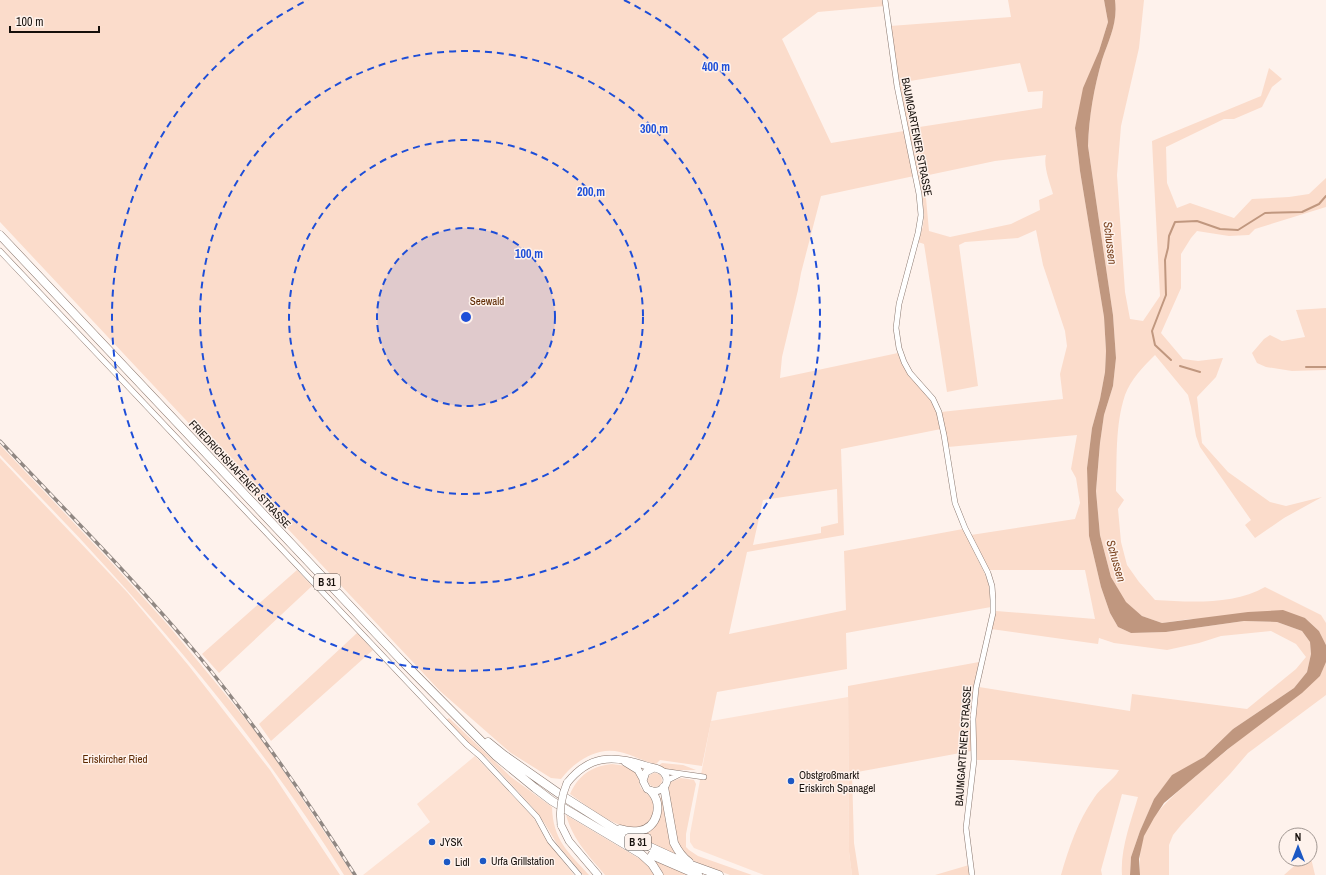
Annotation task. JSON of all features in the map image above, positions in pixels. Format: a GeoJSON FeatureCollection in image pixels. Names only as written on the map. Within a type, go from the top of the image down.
{"type":"FeatureCollection","features":[{"type":"Feature","properties":{"kind":"main road","name":"FRIEDRICHSHAFENER STRASSE"},"geometry":{"type":"LineString","coordinates":[[0,235],[402,661],[466,726]]}},
{"type":"Feature","properties":{"kind":"main road","name":"B 31"},"geometry":{"type":"LineString","coordinates":[[466,726],[564,797],[624,835],[659,852],[719,875]]}},
{"type":"Feature","properties":{"kind":"main road","name":"B 31"},"geometry":{"type":"LineString","coordinates":[[466,726],[496,756],[535,788],[574,815],[624,843],[698,875]]}},
{"type":"Feature","properties":{"kind":"main road"},"geometry":{"type":"LineString","coordinates":[[665,784],[671,830],[678,850],[689,862],[710,872]]}},
{"type":"Feature","properties":{"kind":"main road"},"geometry":{"type":"LineString","coordinates":[[596,817],[618,828],[632,832],[644,830],[650,826],[657,816],[657,799],[651,791]]}},
{"type":"Feature","properties":{"kind":"main road"},"geometry":{"type":"LineString","coordinates":[[624,843],[641,854],[652,864],[658,875]]}},
{"type":"Feature","properties":{"kind":"street","name":"BAUMGARTENER STRASSE"},"geometry":{"type":"LineString","coordinates":[[885,0],[896,86],[919,194],[921,215],[918,233],[899,304],[896,328],[899,348],[910,373],[933,399],[939,412],[955,503],[965,528],[988,573],[992,586],[993,613],[976,688],[974,705],[974,760],[966,828],[972,875]]}},
{"type":"Feature","properties":{"kind":"street"},"geometry":{"type":"LineString","coordinates":[[0,251],[325,596],[537,817],[550,841],[579,875]]}},
{"type":"Feature","properties":{"kind":"street"},"geometry":{"type":"LineString","coordinates":[[598,875],[569,841],[561,825],[560,806],[562,797],[568,783],[578,772],[589,764],[602,759],[619,759],[635,761],[662,771],[704,777]]}},
{"type":"Feature","properties":{"kind":"street"},"geometry":{"type":"LineString","coordinates":[[619,759],[638,770],[644,778],[646,787],[651,791],[658,791],[665,784],[680,774]]}},
{"type":"Feature","properties":{"kind":"street"},"geometry":{"type":"LineString","coordinates":[[644,778],[648,771],[654,768]]}},
{"type":"Feature","properties":{"kind":"street"},"geometry":{"type":"LineString","coordinates":[[662,771],[666,776],[665,784]]}},
{"type":"Feature","properties":{"kind":"shaded area"},"geometry":{"type":"Polygon","coordinates":[[[1104,0],[1115,0],[1116,8],[1114,24],[1102,60],[1094,92],[1089,124],[1088,146],[1113,315],[1116,358],[1113,386],[1104,415],[1096,491],[1100,535],[1111,577],[1126,602],[1142,616],[1162,623],[1248,612],[1283,610],[1305,618],[1319,631],[1326,645],[1326,662],[1320,676],[1302,693],[1228,749],[1164,803],[1144,836],[1139,859],[1140,875],[1130,875],[1131,857],[1140,831],[1154,799],[1172,775],[1204,757],[1233,729],[1294,688],[1307,672],[1311,654],[1310,642],[1302,631],[1277,622],[1244,621],[1166,632],[1131,633],[1118,627],[1110,613],[1101,587],[1089,536],[1087,468],[1092,428],[1100,399],[1105,372],[1106,351],[1104,317],[1080,171],[1075,128],[1083,88],[1099,51],[1108,22],[1104,0]]]}},
{"type":"Feature","properties":{"kind":"shaded area"},"geometry":{"type":"Polygon","coordinates":[[[848,697],[849,852],[852,875],[764,875],[694,848],[690,842],[690,834],[711,721],[848,697]]]}},
{"type":"Feature","properties":{"kind":"shaded area"},"geometry":{"type":"Polygon","coordinates":[[[475,756],[533,817],[549,843],[574,875],[363,875],[430,822],[417,804],[475,756]]]}},
{"type":"Feature","properties":{"kind":"green space","name":"Seewald"},"geometry":{"type":"Polygon","coordinates":[[[0,0],[884,0],[885,6],[818,12],[782,39],[831,143],[904,131],[914,176],[821,196],[801,273],[782,357],[780,378],[898,353],[909,376],[927,394],[933,403],[938,414],[941,429],[841,449],[844,535],[747,552],[729,634],[846,610],[844,551],[963,529],[989,585],[991,607],[846,633],[847,669],[717,692],[702,766],[660,760],[656,764],[620,752],[603,751],[595,753],[579,761],[561,779],[551,778],[511,753],[440,691],[0,222],[0,0]],[[837,489],[763,500],[753,545],[821,533],[821,527],[838,523],[837,489]]]}},
{"type":"Feature","properties":{"kind":"green space"},"geometry":{"type":"Polygon","coordinates":[[[1008,0],[1104,0],[1108,22],[1075,128],[1080,171],[1104,317],[1106,351],[1105,372],[1100,399],[1092,428],[1087,468],[1089,536],[1101,587],[1110,613],[1118,627],[1131,633],[1166,632],[1244,621],[1277,622],[1302,631],[1310,642],[1311,654],[1307,672],[1294,688],[1233,729],[1204,757],[1172,776],[1154,799],[1140,831],[1131,857],[1130,875],[1122,875],[1122,865],[1127,836],[1138,797],[1122,794],[1101,870],[1102,875],[1061,875],[1071,844],[1083,816],[1097,794],[1119,770],[1013,760],[977,760],[975,717],[979,687],[1130,711],[1132,694],[1247,709],[1296,669],[1306,657],[1296,644],[1271,631],[1221,636],[1199,643],[1167,650],[1114,643],[1099,638],[1098,644],[991,629],[996,611],[1095,619],[1085,570],[989,570],[971,535],[1075,519],[1080,503],[1076,478],[1071,469],[1077,435],[948,447],[941,412],[1063,399],[1060,374],[1067,346],[1065,331],[1043,265],[1036,230],[1018,238],[965,242],[959,245],[978,386],[947,392],[924,244],[918,242],[923,226],[924,213],[898,83],[890,26],[1011,17],[1008,0]],[[1020,63],[904,82],[913,128],[1042,108],[1043,91],[1028,92],[1020,63]],[[1046,155],[995,161],[924,176],[929,231],[950,237],[1011,224],[1040,210],[1039,200],[1053,194],[1046,169],[1046,155]]]}},
{"type":"Feature","properties":{"kind":"green space"},"geometry":{"type":"Polygon","coordinates":[[[1115,0],[1144,0],[1139,48],[1121,126],[1117,175],[1125,292],[1130,319],[1143,321],[1160,296],[1152,141],[1261,96],[1269,68],[1282,79],[1272,87],[1262,107],[1234,119],[1224,119],[1166,147],[1167,183],[1177,208],[1190,203],[1234,218],[1252,199],[1289,197],[1309,194],[1326,178],[1326,207],[1255,229],[1249,235],[1229,236],[1197,231],[1181,254],[1181,288],[1161,333],[1183,359],[1198,361],[1223,358],[1216,377],[1197,397],[1202,443],[1228,472],[1270,502],[1286,506],[1322,497],[1284,518],[1255,538],[1245,525],[1251,520],[1200,447],[1196,436],[1188,395],[1155,355],[1134,378],[1125,395],[1118,430],[1116,491],[1124,500],[1118,509],[1121,542],[1127,565],[1139,582],[1155,600],[1197,602],[1226,600],[1253,593],[1265,587],[1321,615],[1326,623],[1326,645],[1319,631],[1305,618],[1190,619],[1162,623],[1142,616],[1125,602],[1111,577],[1100,535],[1096,491],[1104,415],[1113,386],[1116,358],[1113,315],[1088,146],[1089,124],[1094,92],[1102,60],[1114,24],[1116,8],[1115,0]]]}},
{"type":"Feature","properties":{"kind":"green space"},"geometry":{"type":"Polygon","coordinates":[[[1326,308],[1326,370],[1292,371],[1266,367],[1257,363],[1252,353],[1264,339],[1270,335],[1282,341],[1305,337],[1296,310],[1326,308]]]}},
{"type":"Feature","properties":{"kind":"green space"},"geometry":{"type":"Polygon","coordinates":[[[0,445],[110,561],[168,625],[230,700],[264,742],[353,875],[344,875],[318,834],[262,754],[202,677],[139,603],[0,455],[0,445]]]}},
{"type":"Feature","properties":{"kind":"green space","name":"Eriskircher Ried"},"geometry":{"type":"Polygon","coordinates":[[[0,458],[127,592],[189,666],[270,770],[340,875],[0,875],[0,458]]]}},
{"type":"Feature","properties":{"kind":"green space"},"geometry":{"type":"Polygon","coordinates":[[[297,570],[312,586],[219,673],[202,654],[297,570]]]}},
{"type":"Feature","properties":{"kind":"green space"},"geometry":{"type":"Polygon","coordinates":[[[357,633],[373,650],[271,741],[259,724],[357,633]]]}},
{"type":"Feature","properties":{"kind":"green space"},"geometry":{"type":"Polygon","coordinates":[[[1326,660],[1326,695],[1248,753],[1182,824],[1173,835],[1169,845],[1169,875],[1140,875],[1142,841],[1155,816],[1178,791],[1218,757],[1320,676],[1326,660]]]}},
{"type":"Feature","properties":{"kind":"green space"},"geometry":{"type":"Polygon","coordinates":[[[979,662],[971,707],[971,751],[852,773],[854,843],[859,875],[852,875],[849,852],[848,686],[979,662]]]}},
{"type":"Feature","properties":{"kind":"green space"},"geometry":{"type":"Polygon","coordinates":[[[449,718],[511,777],[552,807],[555,828],[563,845],[589,875],[583,875],[557,844],[534,809],[487,758],[472,746],[446,720],[449,718]]]}},
{"type":"Feature","properties":{"kind":"green space"},"geometry":{"type":"Polygon","coordinates":[[[662,763],[683,765],[696,770],[667,770],[658,766],[662,763]]]}},
{"type":"Feature","properties":{"kind":"green space"},"geometry":{"type":"Polygon","coordinates":[[[612,764],[634,770],[638,776],[641,788],[651,797],[653,801],[655,807],[652,818],[641,827],[627,828],[609,820],[570,794],[577,782],[586,773],[598,767],[612,764]]]}},
{"type":"Feature","properties":{"kind":"green space"},"geometry":{"type":"Polygon","coordinates":[[[652,773],[658,773],[662,777],[662,783],[658,787],[652,787],[648,783],[648,777],[652,773]]]}},
{"type":"Feature","properties":{"kind":"green space"},"geometry":{"type":"Polygon","coordinates":[[[681,778],[694,780],[696,784],[686,834],[686,847],[698,856],[752,875],[730,875],[698,863],[681,852],[677,843],[667,790],[671,782],[681,778]]]}},
{"type":"Feature","properties":{"kind":"green space"},"geometry":{"type":"Polygon","coordinates":[[[662,797],[668,832],[678,856],[630,835],[639,835],[661,808],[660,798],[662,797]]]}},
{"type":"Feature","properties":{"kind":"green space"},"geometry":{"type":"Polygon","coordinates":[[[566,815],[650,865],[656,875],[605,875],[577,840],[566,815]]]}},
{"type":"Feature","properties":{"kind":"green space"},"geometry":{"type":"Polygon","coordinates":[[[653,859],[693,875],[663,875],[653,859]]]}},
{"type":"Feature","properties":{"kind":"green space"},"geometry":{"type":"Polygon","coordinates":[[[969,865],[970,875],[935,875],[969,865]]]}},
{"type":"Feature","properties":{"kind":"green space"},"geometry":{"type":"Polygon","coordinates":[[[1293,867],[1313,867],[1315,875],[1284,875],[1293,867]]]}},
{"type":"Feature","properties":{"kind":"waterway"},"geometry":{"type":"LineString","coordinates":[[1171,360],[1155,345],[1152,331],[1166,295],[1165,260],[1169,236],[1175,222],[1197,221],[1220,229],[1238,230],[1265,213],[1302,212],[1319,204],[1326,196]]}},
{"type":"Feature","properties":{"kind":"waterway"},"geometry":{"type":"LineString","coordinates":[[1180,366],[1200,372]]}},
{"type":"Feature","properties":{"kind":"waterway"},"geometry":{"type":"LineString","coordinates":[[1306,367],[1326,367]]}},
{"type":"Feature","properties":{"kind":"railway"},"geometry":{"type":"LineString","coordinates":[[0,441],[125,573],[197,654],[239,707],[279,762],[355,875]]}},
{"type":"Feature","properties":{"kind":"place","name":"Obstgroßmarkt Eriskirch Spanagel"},"geometry":{"type":"Point","coordinates":[791,781]}},
{"type":"Feature","properties":{"kind":"place","name":"JYSK"},"geometry":{"type":"Point","coordinates":[432,842]}},
{"type":"Feature","properties":{"kind":"place","name":"Urfa Grillstation"},"geometry":{"type":"Point","coordinates":[483,861]}},
{"type":"Feature","properties":{"kind":"place","name":"Lidl"},"geometry":{"type":"Point","coordinates":[447,862]}},
{"type":"Feature","properties":{"kind":"water label","name":"Schussen"},"geometry":{"type":"Point","coordinates":[1110,243]}},
{"type":"Feature","properties":{"kind":"water label","name":"Schussen"},"geometry":{"type":"Point","coordinates":[1116,561]}}]}
